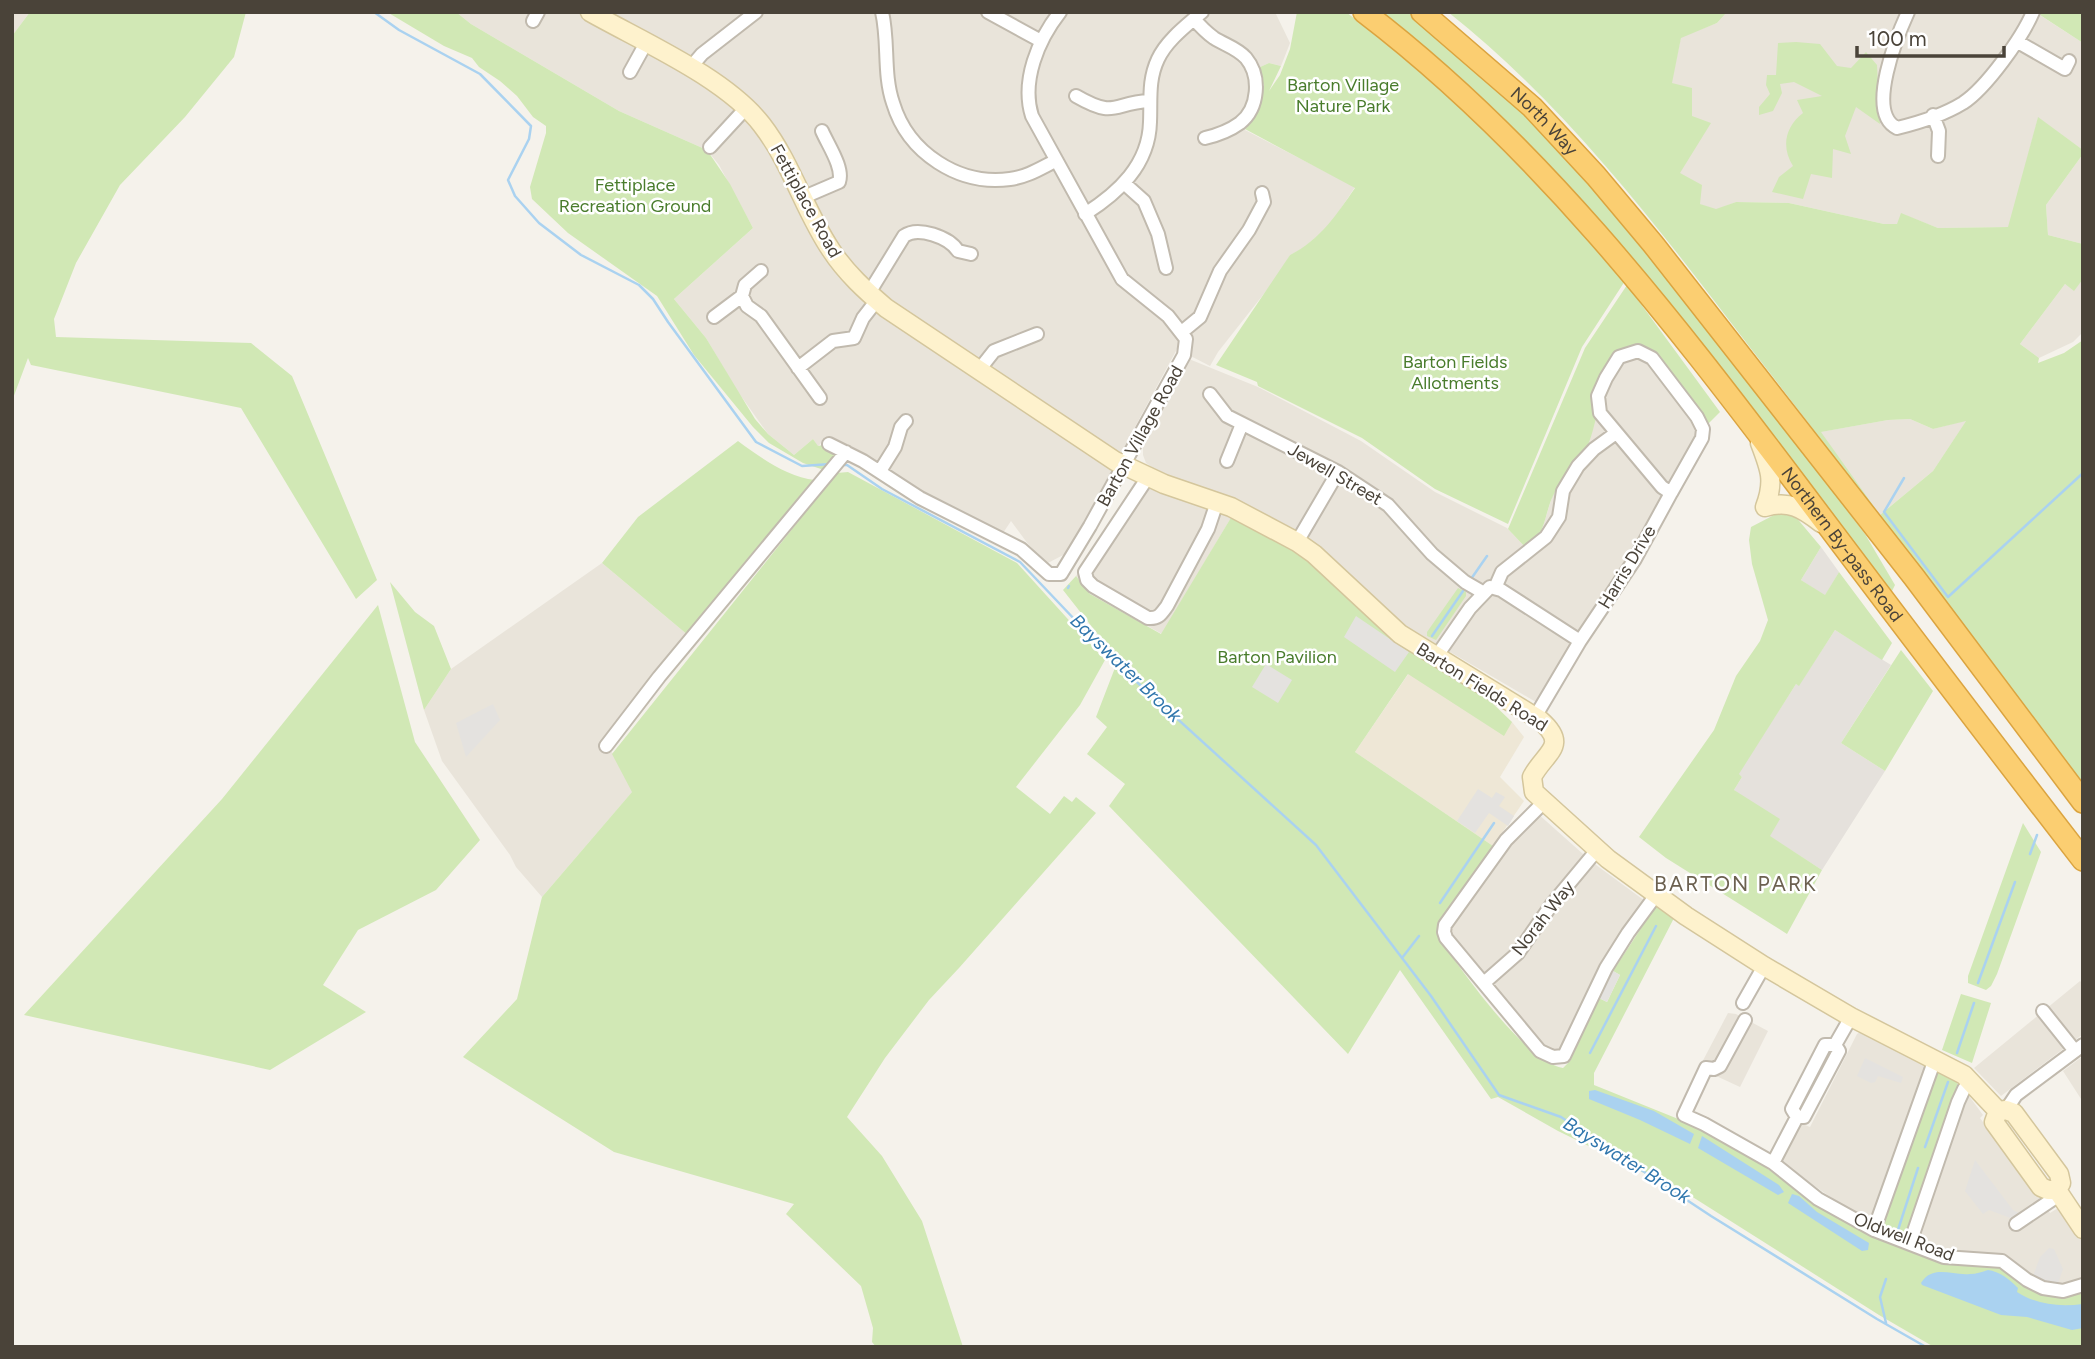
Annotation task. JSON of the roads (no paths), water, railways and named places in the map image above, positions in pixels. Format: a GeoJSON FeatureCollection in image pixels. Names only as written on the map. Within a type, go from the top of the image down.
{"type":"FeatureCollection","features":[{"type":"Feature","properties":{"kind":"highway","name":"North Way"},"geometry":{"type":"LineString","coordinates":[[1364,12],[1466,97],[1566,197],[1596,232]]}},
{"type":"Feature","properties":{"kind":"highway","name":"North Way"},"geometry":{"type":"LineString","coordinates":[[1422,12],[1532,107],[1597,176],[1653,244]]}},
{"type":"Feature","properties":{"kind":"highway","name":"Northern By-pass Road"},"geometry":{"type":"LineString","coordinates":[[1596,232],[1756,431],[2083,860]]}},
{"type":"Feature","properties":{"kind":"highway","name":"Northern By-pass Road"},"geometry":{"type":"LineString","coordinates":[[1653,244],[1914,577],[2083,802]]}},
{"type":"Feature","properties":{"kind":"street","name":"Fettiplace Road"},"geometry":{"type":"LineString","coordinates":[[590,12],[718,85],[746,108],[779,148],[832,252],[848,273],[873,296],[979,370],[1124,465]]}},
{"type":"Feature","properties":{"kind":"street"},"geometry":{"type":"LineString","coordinates":[[690,68],[702,54],[756,12]]}},
{"type":"Feature","properties":{"kind":"street"},"geometry":{"type":"LineString","coordinates":[[882,12],[893,103],[905,129],[927,154],[958,173],[992,180],[1024,176],[1055,161]]}},
{"type":"Feature","properties":{"kind":"street"},"geometry":{"type":"LineString","coordinates":[[988,12],[1041,40]]}},
{"type":"Feature","properties":{"kind":"street"},"geometry":{"type":"LineString","coordinates":[[1060,12],[1041,40],[1029,84],[1028,105],[1055,161],[1125,283],[1160,308],[1183,331],[1200,317],[1220,271],[1249,230],[1267,198]]}},
{"type":"Feature","properties":{"kind":"street"},"geometry":{"type":"LineString","coordinates":[[1908,12],[1892,49],[1885,83],[1887,119],[1893,127],[1902,127],[1952,109],[1971,96],[2018,42],[2033,12]]}},
{"type":"Feature","properties":{"kind":"street"},"geometry":{"type":"LineString","coordinates":[[1085,214],[1125,184],[1134,171],[1148,140],[1150,87],[1159,57],[1169,43],[1198,16],[1213,37],[1237,49],[1247,60],[1256,79],[1255,97],[1243,121],[1222,138],[1205,138]]}},
{"type":"Feature","properties":{"kind":"street"},"geometry":{"type":"LineString","coordinates":[[2018,42],[2065,69],[2069,61]]}},
{"type":"Feature","properties":{"kind":"street"},"geometry":{"type":"LineString","coordinates":[[630,72],[646,43]]}},
{"type":"Feature","properties":{"kind":"street"},"geometry":{"type":"LineString","coordinates":[[1076,96],[1093,106],[1105,109],[1149,102]]}},
{"type":"Feature","properties":{"kind":"street"},"geometry":{"type":"LineString","coordinates":[[710,147],[746,108]]}},
{"type":"Feature","properties":{"kind":"street"},"geometry":{"type":"LineString","coordinates":[[1933,115],[1939,131],[1938,156]]}},
{"type":"Feature","properties":{"kind":"street"},"geometry":{"type":"LineString","coordinates":[[804,197],[839,182],[841,178],[822,131]]}},
{"type":"Feature","properties":{"kind":"street"},"geometry":{"type":"LineString","coordinates":[[1125,184],[1144,201],[1158,234],[1166,268]]}},
{"type":"Feature","properties":{"kind":"street"},"geometry":{"type":"LineString","coordinates":[[798,368],[832,341],[854,338],[904,236],[912,231],[924,231],[954,245],[958,251],[971,254]]}},
{"type":"Feature","properties":{"kind":"street"},"geometry":{"type":"LineString","coordinates":[[714,317],[742,296],[747,283],[761,271]]}},
{"type":"Feature","properties":{"kind":"street"},"geometry":{"type":"LineString","coordinates":[[742,296],[747,306],[761,316],[820,398]]}},
{"type":"Feature","properties":{"kind":"street","name":"Barton Village Road"},"geometry":{"type":"LineString","coordinates":[[829,444],[843,455],[880,471],[920,498],[1021,549],[1043,570],[1056,576],[1061,574],[1184,355],[1186,338],[1183,331]]}},
{"type":"Feature","properties":{"kind":"street"},"geometry":{"type":"LineString","coordinates":[[979,370],[994,351],[1037,334]]}},
{"type":"Feature","properties":{"kind":"street","name":"Harris Drive"},"geometry":{"type":"LineString","coordinates":[[1535,717],[1580,640],[1635,559],[1702,438],[1703,429],[1697,417],[1652,358],[1638,351],[1619,357],[1598,396],[1600,413],[1616,433]]}},
{"type":"Feature","properties":{"kind":"street","name":"Jewell Street"},"geometry":{"type":"LineString","coordinates":[[1210,394],[1227,416],[1338,471],[1388,505],[1432,554],[1475,589],[1489,590],[1580,640]]}},
{"type":"Feature","properties":{"kind":"street"},"geometry":{"type":"LineString","coordinates":[[880,471],[895,447],[901,423]]}},
{"type":"Feature","properties":{"kind":"street"},"geometry":{"type":"LineString","coordinates":[[1227,461],[1242,424]]}},
{"type":"Feature","properties":{"kind":"street"},"geometry":{"type":"LineString","coordinates":[[1756,431],[1770,468],[1772,483],[1765,507],[1779,503],[1794,505],[1804,509],[1833,533]]}},
{"type":"Feature","properties":{"kind":"street"},"geometry":{"type":"LineString","coordinates":[[1436,657],[1470,608],[1489,590],[1502,572],[1546,537],[1559,517],[1563,491],[1578,466],[1594,449],[1616,433],[1662,487],[1671,493]]}},
{"type":"Feature","properties":{"kind":"street"},"geometry":{"type":"LineString","coordinates":[[606,746],[659,677],[843,455]]}},
{"type":"Feature","properties":{"kind":"street","name":"Barton Fields Road"},"geometry":{"type":"LineString","coordinates":[[1124,465],[1148,477],[1238,510],[1297,542],[1314,554],[1400,634],[1535,717],[1555,736],[1551,750],[1532,777],[1534,792],[1544,802]]}},
{"type":"Feature","properties":{"kind":"street"},"geometry":{"type":"LineString","coordinates":[[1297,542],[1338,471]]}},
{"type":"Feature","properties":{"kind":"street"},"geometry":{"type":"LineString","coordinates":[[1148,477],[1085,572],[1087,580],[1093,586],[1148,618],[1155,619],[1167,606],[1208,529],[1217,502]]}},
{"type":"Feature","properties":{"kind":"street"},"geometry":{"type":"LineString","coordinates":[[1656,895],[1606,968],[1564,1056],[1553,1057],[1540,1051],[1446,938],[1444,932],[1445,925],[1506,840],[1544,802],[1597,850],[1656,895],[1764,966],[1851,1017],[1935,1054],[1971,1074],[2002,1110]]}},
{"type":"Feature","properties":{"kind":"street","name":"Norah Way"},"geometry":{"type":"LineString","coordinates":[[1485,982],[1518,953],[1552,904],[1597,850]]}},
{"type":"Feature","properties":{"kind":"street"},"geometry":{"type":"LineString","coordinates":[[1743,1003],[1764,966]]}},
{"type":"Feature","properties":{"kind":"street"},"geometry":{"type":"LineString","coordinates":[[2043,1012],[2079,1048],[2016,1095],[1994,1122],[2041,1187],[2058,1192],[2079,1217]]}},
{"type":"Feature","properties":{"kind":"street"},"geometry":{"type":"LineString","coordinates":[[1773,1163],[1797,1117],[1804,1117],[1839,1051],[1836,1045],[1851,1017]]}},
{"type":"Feature","properties":{"kind":"street","name":"Oldwell Road"},"geometry":{"type":"LineString","coordinates":[[1745,1020],[1720,1066],[1714,1069],[1706,1068],[1684,1115],[1773,1163],[1818,1199],[1874,1230],[1953,1259],[1984,1258],[2002,1261],[2026,1280],[2043,1288],[2063,1290],[2083,1284]]}},
{"type":"Feature","properties":{"kind":"street"},"geometry":{"type":"LineString","coordinates":[[1874,1230],[1935,1054]]}},
{"type":"Feature","properties":{"kind":"street"},"geometry":{"type":"LineString","coordinates":[[1910,1243],[1958,1102],[1971,1074]]}},
{"type":"Feature","properties":{"kind":"street"},"geometry":{"type":"LineString","coordinates":[[2016,1224],[2058,1192]]}},
{"type":"Feature","properties":{"kind":"water"},"geometry":{"type":"Polygon","coordinates":[[[1595,1090],[1654,1111],[1694,1134],[1690,1144],[1589,1099],[1589,1091],[1595,1090]]]}},
{"type":"Feature","properties":{"kind":"water"},"geometry":{"type":"Polygon","coordinates":[[[1702,1136],[1779,1185],[1784,1192],[1778,1195],[1698,1148],[1702,1136]]]}},
{"type":"Feature","properties":{"kind":"water"},"geometry":{"type":"Polygon","coordinates":[[[1792,1194],[1869,1243],[1868,1250],[1862,1251],[1788,1203],[1792,1194]]]}},
{"type":"Feature","properties":{"kind":"water"},"geometry":{"type":"Polygon","coordinates":[[[1988,1270],[2004,1276],[2018,1288],[2017,1292],[2033,1300],[2057,1305],[2083,1304],[2083,1328],[2072,1330],[2027,1317],[2001,1315],[1921,1283],[1926,1277],[1937,1272],[1972,1274],[1988,1270]]]}},
{"type":"Feature","properties":{"kind":"waterway","name":"Bayswater Brook"},"geometry":{"type":"LineString","coordinates":[[374,12],[399,30],[480,74],[531,126],[529,139],[508,180],[515,196],[539,223],[581,255],[639,285],[653,299],[756,442],[802,466],[831,464]]}},
{"type":"Feature","properties":{"kind":"waterway","name":"Bayswater Brook"},"geometry":{"type":"LineString","coordinates":[[842,465],[847,465],[882,489],[1020,562],[1116,663],[1316,845],[1431,996],[1499,1095],[1561,1117],[1711,1216],[1926,1347]]}},
{"type":"Feature","properties":{"kind":"waterway"},"geometry":{"type":"LineString","coordinates":[[1904,478],[1884,512],[1948,597],[2083,473]]}},
{"type":"Feature","properties":{"kind":"waterway"},"geometry":{"type":"LineString","coordinates":[[1471,579],[1487,556]]}},
{"type":"Feature","properties":{"kind":"waterway"},"geometry":{"type":"LineString","coordinates":[[1432,636],[1463,591]]}},
{"type":"Feature","properties":{"kind":"waterway"},"geometry":{"type":"LineString","coordinates":[[1440,903],[1494,823]]}},
{"type":"Feature","properties":{"kind":"waterway"},"geometry":{"type":"LineString","coordinates":[[2030,854],[2037,835]]}},
{"type":"Feature","properties":{"kind":"waterway"},"geometry":{"type":"LineString","coordinates":[[1978,983],[2015,882]]}},
{"type":"Feature","properties":{"kind":"waterway"},"geometry":{"type":"LineString","coordinates":[[1590,1053],[1656,926]]}},
{"type":"Feature","properties":{"kind":"waterway"},"geometry":{"type":"LineString","coordinates":[[1402,958],[1419,936]]}},
{"type":"Feature","properties":{"kind":"waterway"},"geometry":{"type":"LineString","coordinates":[[1957,1053],[1974,1003]]}},
{"type":"Feature","properties":{"kind":"waterway"},"geometry":{"type":"LineString","coordinates":[[1925,1147],[1948,1082]]}},
{"type":"Feature","properties":{"kind":"waterway"},"geometry":{"type":"LineString","coordinates":[[1897,1233],[1918,1168]]}},
{"type":"Feature","properties":{"kind":"waterway"},"geometry":{"type":"LineString","coordinates":[[1886,1279],[1880,1297],[1886,1323]]}},
{"type":"Feature","properties":{"kind":"district","name":"BARTON PARK"},"geometry":{"type":"Point","coordinates":[1736,883]}},
{"type":"Feature","properties":{"kind":"park label","name":"Barton Village Nature Park"},"geometry":{"type":"Point","coordinates":[1343,95]}},
{"type":"Feature","properties":{"kind":"park label","name":"Fettiplace Recreation Ground"},"geometry":{"type":"Point","coordinates":[635,195]}},
{"type":"Feature","properties":{"kind":"park label","name":"Barton Fields Allotments"},"geometry":{"type":"Point","coordinates":[1455,372]}},
{"type":"Feature","properties":{"kind":"park label","name":"Barton Pavilion"},"geometry":{"type":"Point","coordinates":[1277,657]}}]}
